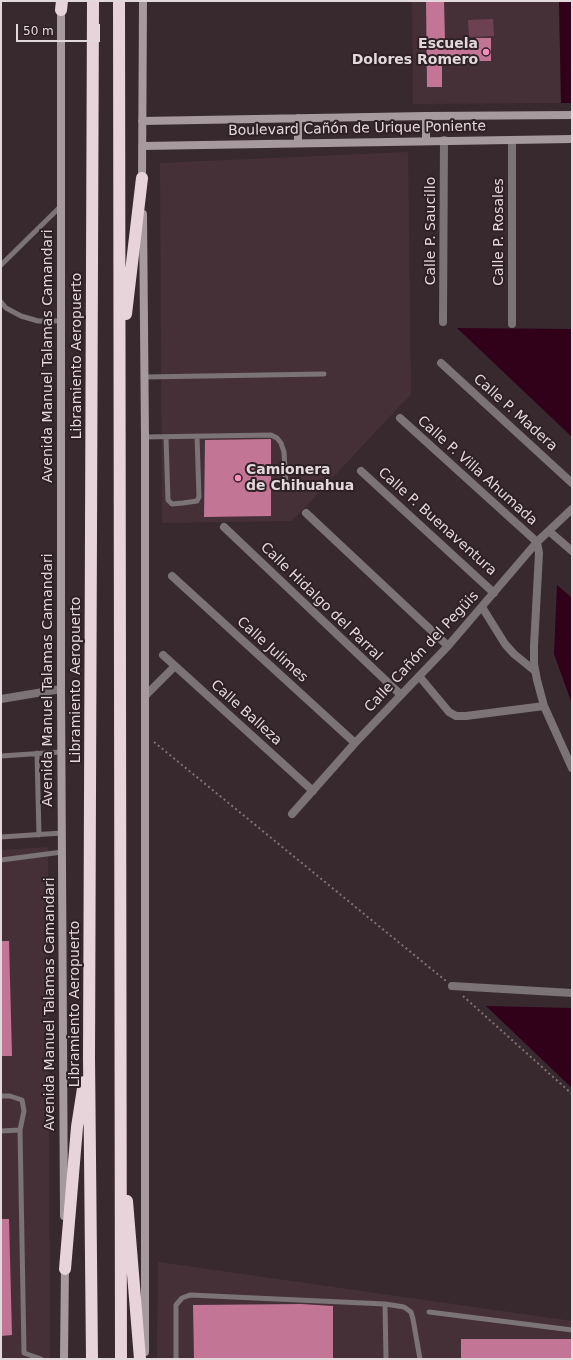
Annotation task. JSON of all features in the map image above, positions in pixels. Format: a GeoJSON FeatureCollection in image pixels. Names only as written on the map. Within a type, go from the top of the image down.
{"type":"FeatureCollection","features":[{"type":"Feature","properties":{"kind":"highway","name":"Libramiento Aeropuerto"},"geometry":{"type":"LineString","coordinates":[[92,1359],[89,1057],[93,1]]}},
{"type":"Feature","properties":{"kind":"highway"},"geometry":{"type":"LineString","coordinates":[[119,1],[121,1359]]}},
{"type":"Feature","properties":{"kind":"highway"},"geometry":{"type":"LineString","coordinates":[[120,367],[142,178]]}},
{"type":"Feature","properties":{"kind":"highway"},"geometry":{"type":"LineString","coordinates":[[65,1269],[77,1127],[89,1057]]}},
{"type":"Feature","properties":{"kind":"highway"},"geometry":{"type":"LineString","coordinates":[[120,1151],[129,1218],[140,1359]]}},
{"type":"Feature","properties":{"kind":"main road"},"geometry":{"type":"LineString","coordinates":[[143,1],[142,178],[145,437],[145,1359]]}},
{"type":"Feature","properties":{"kind":"main road","name":"Avenida Manuel Talamas Camandari"},"geometry":{"type":"LineString","coordinates":[[62,4],[61,752],[65,1269],[64,1359]]}},
{"type":"Feature","properties":{"kind":"main road","name":"Boulevard Cañón de Urique Poniente"},"geometry":{"type":"LineString","coordinates":[[142,121],[572,115]]}},
{"type":"Feature","properties":{"kind":"main road"},"geometry":{"type":"LineString","coordinates":[[426,116],[426,140]]}},
{"type":"Feature","properties":{"kind":"main road"},"geometry":{"type":"LineString","coordinates":[[298,118],[298,143]]}},
{"type":"Feature","properties":{"kind":"main road","name":"Boulevard Cañón de Urique Poniente"},"geometry":{"type":"LineString","coordinates":[[142,146],[426,140],[572,139]]}},
{"type":"Feature","properties":{"kind":"street","name":"Calle P. Saucillo"},"geometry":{"type":"LineString","coordinates":[[443,322],[444,140]]}},
{"type":"Feature","properties":{"kind":"street","name":"Calle P. Rosales"},"geometry":{"type":"LineString","coordinates":[[512,140],[512,324]]}},
{"type":"Feature","properties":{"kind":"street","name":"Calle P. Madera"},"geometry":{"type":"LineString","coordinates":[[441,363],[572,483]]}},
{"type":"Feature","properties":{"kind":"street","name":"Calle P. Villa Ahumada"},"geometry":{"type":"LineString","coordinates":[[400,418],[537,542]]}},
{"type":"Feature","properties":{"kind":"street","name":"Calle P. Buenaventura"},"geometry":{"type":"LineString","coordinates":[[361,471],[494,593]]}},
{"type":"Feature","properties":{"kind":"street","name":"Calle Cañón del Pegüis"},"geometry":{"type":"LineString","coordinates":[[292,814],[355,743],[448,646],[537,542],[550,532],[572,509]]}},
{"type":"Feature","properties":{"kind":"street"},"geometry":{"type":"LineString","coordinates":[[306,513],[448,646]]}},
{"type":"Feature","properties":{"kind":"street","name":"Calle Hidalgo del Parral"},"geometry":{"type":"LineString","coordinates":[[224,527],[401,695]]}},
{"type":"Feature","properties":{"kind":"street"},"geometry":{"type":"LineString","coordinates":[[550,532],[572,551]]}},
{"type":"Feature","properties":{"kind":"street"},"geometry":{"type":"LineString","coordinates":[[537,542],[539,553],[534,646],[535,671],[544,706],[569,753],[572,768]]}},
{"type":"Feature","properties":{"kind":"street","name":"Calle Julimes"},"geometry":{"type":"LineString","coordinates":[[172,576],[355,743]]}},
{"type":"Feature","properties":{"kind":"street"},"geometry":{"type":"LineString","coordinates":[[482,607],[505,644],[514,654],[535,671]]}},
{"type":"Feature","properties":{"kind":"street","name":"Calle Balleza"},"geometry":{"type":"LineString","coordinates":[[162,655],[313,791]]}},
{"type":"Feature","properties":{"kind":"street"},"geometry":{"type":"LineString","coordinates":[[145,696],[175,666]]}},
{"type":"Feature","properties":{"kind":"street"},"geometry":{"type":"LineString","coordinates":[[419,676],[449,712],[456,716],[544,706]]}},
{"type":"Feature","properties":{"kind":"street"},"geometry":{"type":"LineString","coordinates":[[1,699],[61,689]]}},
{"type":"Feature","properties":{"kind":"street"},"geometry":{"type":"LineString","coordinates":[[452,986],[572,993]]}},
{"type":"Feature","properties":{"kind":"lane"},"geometry":{"type":"LineString","coordinates":[[1,265],[61,206]]}},
{"type":"Feature","properties":{"kind":"lane"},"geometry":{"type":"LineString","coordinates":[[1,302],[6,308],[21,316],[38,321],[61,321]]}},
{"type":"Feature","properties":{"kind":"lane"},"geometry":{"type":"LineString","coordinates":[[144,377],[324,374]]}},
{"type":"Feature","properties":{"kind":"lane"},"geometry":{"type":"LineString","coordinates":[[145,437],[271,435],[278,438],[284,452],[286,486]]}},
{"type":"Feature","properties":{"kind":"lane"},"geometry":{"type":"LineString","coordinates":[[166,437],[168,500],[172,504],[197,501],[199,497],[197,436]]}},
{"type":"Feature","properties":{"kind":"lane"},"geometry":{"type":"LineString","coordinates":[[1,756],[61,752]]}},
{"type":"Feature","properties":{"kind":"lane"},"geometry":{"type":"LineString","coordinates":[[37,753],[39,835]]}},
{"type":"Feature","properties":{"kind":"lane"},"geometry":{"type":"LineString","coordinates":[[1,837],[62,833]]}},
{"type":"Feature","properties":{"kind":"lane"},"geometry":{"type":"LineString","coordinates":[[1,860],[62,852]]}},
{"type":"Feature","properties":{"kind":"lane"},"geometry":{"type":"LineString","coordinates":[[1,1096],[10,1096],[22,1100],[24,1111],[20,1130],[24,1353],[41,1359]]}},
{"type":"Feature","properties":{"kind":"lane"},"geometry":{"type":"LineString","coordinates":[[1,1131],[20,1130]]}},
{"type":"Feature","properties":{"kind":"lane"},"geometry":{"type":"LineString","coordinates":[[176,1359],[176,1305],[182,1298],[190,1295],[385,1304],[404,1307],[411,1312],[420,1359]]}},
{"type":"Feature","properties":{"kind":"lane"},"geometry":{"type":"LineString","coordinates":[[385,1304],[386,1359]]}},
{"type":"Feature","properties":{"kind":"lane"},"geometry":{"type":"LineString","coordinates":[[429,1312],[572,1330]]}},
{"type":"Feature","properties":{"kind":"path"},"geometry":{"type":"LineString","coordinates":[[145,734],[452,986],[572,1094]]}},
{"type":"Feature","properties":{"kind":"shaded area","name":"Escuela Dolores Romero"},"geometry":{"type":"Polygon","coordinates":[[[412,1],[559,1],[561,103],[413,104],[412,1]]]}},
{"type":"Feature","properties":{"kind":"shaded area"},"geometry":{"type":"Polygon","coordinates":[[[559,1],[572,1],[572,103],[561,103],[559,1]]]}},
{"type":"Feature","properties":{"kind":"shaded area"},"geometry":{"type":"Polygon","coordinates":[[[493,19],[494,36],[469,37],[468,20],[493,19]]]}},
{"type":"Feature","properties":{"kind":"shaded area"},"geometry":{"type":"Polygon","coordinates":[[[408,152],[411,394],[292,521],[162,523],[160,163],[408,152]]]}},
{"type":"Feature","properties":{"kind":"shaded area"},"geometry":{"type":"Polygon","coordinates":[[[457,328],[572,329],[572,437],[457,328]]]}},
{"type":"Feature","properties":{"kind":"shaded area"},"geometry":{"type":"Polygon","coordinates":[[[557,585],[572,598],[572,704],[554,654],[557,585]]]}},
{"type":"Feature","properties":{"kind":"shaded area"},"geometry":{"type":"Polygon","coordinates":[[[48,847],[50,1359],[1,1359],[1,850],[48,847]]]}},
{"type":"Feature","properties":{"kind":"shaded area"},"geometry":{"type":"Polygon","coordinates":[[[486,1006],[572,1008],[572,1088],[486,1006]]]}},
{"type":"Feature","properties":{"kind":"shaded area"},"geometry":{"type":"Polygon","coordinates":[[[158,1262],[572,1321],[572,1359],[157,1359],[158,1262]]]}},
{"type":"Feature","properties":{"kind":"building"},"geometry":{"type":"Polygon","coordinates":[[[426,1],[444,1],[445,40],[476,41],[476,38],[491,38],[491,61],[442,62],[442,87],[427,87],[426,1]]]}},
{"type":"Feature","properties":{"kind":"building","name":"Camionera de Chihuahua"},"geometry":{"type":"Polygon","coordinates":[[[271,439],[271,516],[204,517],[205,440],[271,439]]]}},
{"type":"Feature","properties":{"kind":"building"},"geometry":{"type":"Polygon","coordinates":[[[1,941],[9,941],[12,1056],[1,1056],[1,941]]]}},
{"type":"Feature","properties":{"kind":"building"},"geometry":{"type":"Polygon","coordinates":[[[1,1219],[9,1219],[12,1335],[1,1336],[1,1219]]]}},
{"type":"Feature","properties":{"kind":"building"},"geometry":{"type":"Polygon","coordinates":[[[301,1304],[333,1306],[333,1359],[194,1359],[193,1305],[301,1304]]]}},
{"type":"Feature","properties":{"kind":"building"},"geometry":{"type":"Polygon","coordinates":[[[461,1339],[572,1339],[572,1359],[461,1359],[461,1339]]]}},
{"type":"Feature","properties":{"kind":"place","name":"Escuela Dolores Romero"},"geometry":{"type":"Point","coordinates":[486,52]}},
{"type":"Feature","properties":{"kind":"place","name":"Camionera de Chihuahua"},"geometry":{"type":"Point","coordinates":[238,478]}}]}
